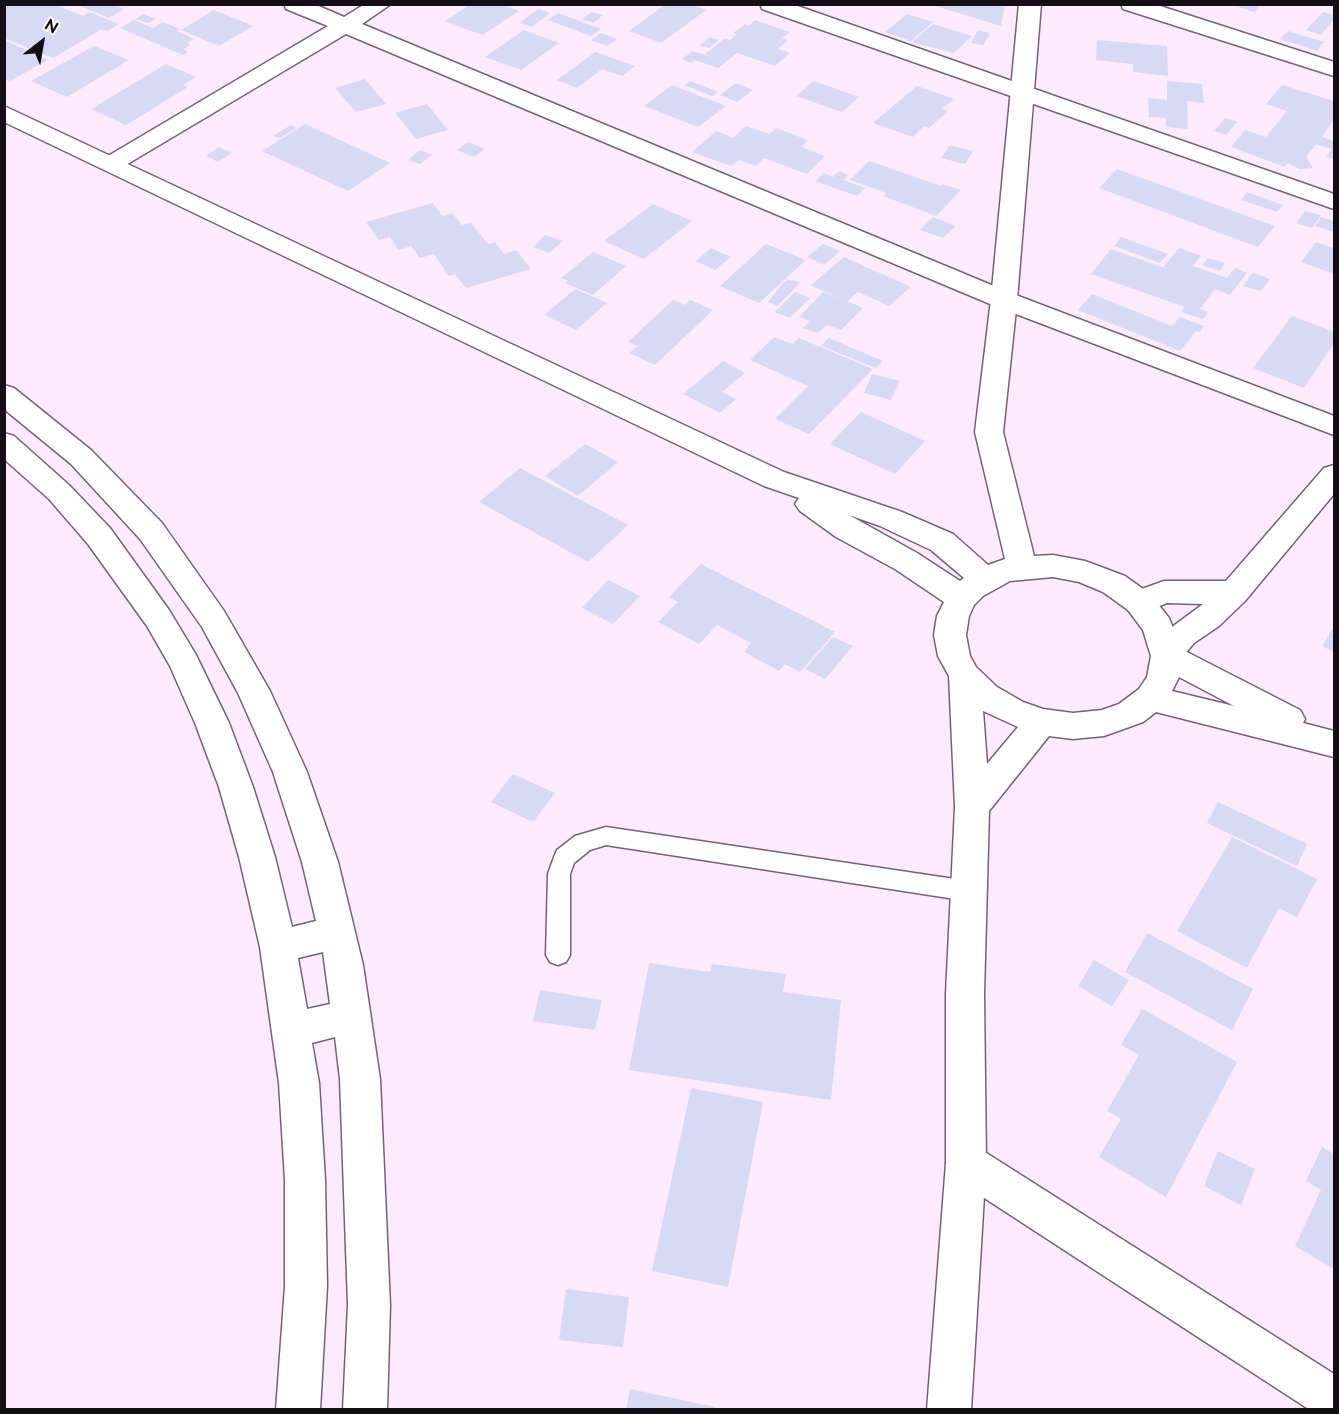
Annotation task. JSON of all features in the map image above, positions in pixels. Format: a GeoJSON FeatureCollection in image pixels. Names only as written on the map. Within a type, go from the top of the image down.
{"type":"FeatureCollection","features":[{"type":"Feature","properties":{"kind":"street"},"geometry":{"type":"LineString","coordinates":[[294,4],[1004,300],[1335,426]]}},
{"type":"Feature","properties":{"kind":"street"},"geometry":{"type":"LineString","coordinates":[[111,164],[381,4]]}},
{"type":"Feature","properties":{"kind":"street"},"geometry":{"type":"LineString","coordinates":[[770,4],[1335,202]]}},
{"type":"Feature","properties":{"kind":"street"},"geometry":{"type":"LineString","coordinates":[[1023,567],[1015,545],[990,432],[1030,4]]}},
{"type":"Feature","properties":{"kind":"street"},"geometry":{"type":"LineString","coordinates":[[1131,4],[1335,69]]}},
{"type":"Feature","properties":{"kind":"street"},"geometry":{"type":"LineString","coordinates":[[4,113],[774,479],[847,529],[906,561],[974,589]]}},
{"type":"Feature","properties":{"kind":"street"},"geometry":{"type":"LineString","coordinates":[[4,394],[81,457],[151,531],[213,619],[254,691],[290,772],[321,862],[337,932],[360,1079],[369,1305],[365,1410]]}},
{"type":"Feature","properties":{"kind":"street"},"geometry":{"type":"LineString","coordinates":[[4,443],[59,492],[99,536],[130,576],[185,664],[212,723],[236,787],[257,857],[278,947],[299,1083],[305,1180],[306,1286],[298,1410]]}},
{"type":"Feature","properties":{"kind":"street"},"geometry":{"type":"LineString","coordinates":[[1167,655],[1183,635],[1208,618],[1234,593],[1335,475]]}},
{"type":"Feature","properties":{"kind":"street"},"geometry":{"type":"LineString","coordinates":[[1053,566],[1085,572],[1114,584],[1139,602],[1158,626],[1167,655],[1163,678],[1151,698],[1131,713],[1104,723],[1073,726],[1041,722],[1011,711],[993,701],[965,676],[954,656],[950,635],[953,616],[974,589],[1002,572],[1023,567],[1053,566]]}},
{"type":"Feature","properties":{"kind":"street"},"geometry":{"type":"LineString","coordinates":[[1139,602],[1164,592],[1234,593]]}},
{"type":"Feature","properties":{"kind":"street"},"geometry":{"type":"LineString","coordinates":[[1167,655],[1335,744]]}},
{"type":"Feature","properties":{"kind":"street"},"geometry":{"type":"LineString","coordinates":[[949,1410],[966,1163],[965,994],[972,807],[965,676]]}},
{"type":"Feature","properties":{"kind":"street"},"geometry":{"type":"LineString","coordinates":[[1151,698],[1335,744]]}},
{"type":"Feature","properties":{"kind":"street"},"geometry":{"type":"LineString","coordinates":[[972,807],[1041,722]]}},
{"type":"Feature","properties":{"kind":"street"},"geometry":{"type":"LineString","coordinates":[[278,947],[337,932]]}},
{"type":"Feature","properties":{"kind":"street"},"geometry":{"type":"LineString","coordinates":[[292,1030],[351,1016]]}},
{"type":"Feature","properties":{"kind":"street"},"geometry":{"type":"LineString","coordinates":[[966,1163],[1335,1399]]}},
{"type":"Feature","properties":{"kind":"lane"},"geometry":{"type":"LineString","coordinates":[[558,955],[559,874],[565,856],[583,843],[606,836],[968,891]]}},
{"type":"Feature","properties":{"kind":"building"},"geometry":{"type":"Polygon","coordinates":[[[4,4],[54,4],[83,16],[89,12],[119,24],[107,31],[102,29],[53,58],[4,38],[4,4]]]}},
{"type":"Feature","properties":{"kind":"building"},"geometry":{"type":"Polygon","coordinates":[[[83,4],[113,4],[124,9],[109,18],[80,6],[83,4]]]}},
{"type":"Feature","properties":{"kind":"building"},"geometry":{"type":"Polygon","coordinates":[[[471,4],[500,4],[519,11],[482,35],[445,21],[471,4]]]}},
{"type":"Feature","properties":{"kind":"building"},"geometry":{"type":"Polygon","coordinates":[[[666,4],[689,4],[706,10],[661,43],[629,31],[666,4]]]}},
{"type":"Feature","properties":{"kind":"building"},"geometry":{"type":"Polygon","coordinates":[[[929,4],[1005,4],[1001,26],[929,4]]]}},
{"type":"Feature","properties":{"kind":"building"},"geometry":{"type":"Polygon","coordinates":[[[1230,4],[1262,4],[1254,12],[1230,4]]]}},
{"type":"Feature","properties":{"kind":"building"},"geometry":{"type":"Polygon","coordinates":[[[538,9],[550,13],[532,27],[520,23],[538,9]]]}},
{"type":"Feature","properties":{"kind":"building"},"geometry":{"type":"Polygon","coordinates":[[[214,10],[253,26],[219,46],[181,30],[214,10]]]}},
{"type":"Feature","properties":{"kind":"building"},"geometry":{"type":"Polygon","coordinates":[[[592,12],[603,15],[593,23],[582,19],[592,12]]]}},
{"type":"Feature","properties":{"kind":"building"},"geometry":{"type":"Polygon","coordinates":[[[1323,12],[1334,15],[1334,19],[1321,35],[1306,30],[1323,12]]]}},
{"type":"Feature","properties":{"kind":"building"},"geometry":{"type":"Polygon","coordinates":[[[558,13],[601,29],[591,36],[548,20],[558,13]]]}},
{"type":"Feature","properties":{"kind":"building"},"geometry":{"type":"Polygon","coordinates":[[[143,14],[156,19],[148,23],[135,19],[143,14]]]}},
{"type":"Feature","properties":{"kind":"building"},"geometry":{"type":"Polygon","coordinates":[[[907,14],[933,22],[911,41],[885,32],[907,14]]]}},
{"type":"Feature","properties":{"kind":"building"},"geometry":{"type":"Polygon","coordinates":[[[134,20],[153,28],[163,22],[180,29],[177,31],[194,39],[187,43],[191,45],[183,49],[188,52],[183,55],[120,28],[134,20]]]}},
{"type":"Feature","properties":{"kind":"building"},"geometry":{"type":"Polygon","coordinates":[[[755,20],[790,32],[782,38],[788,40],[778,49],[790,53],[775,66],[737,53],[718,68],[695,60],[691,63],[682,59],[693,51],[712,57],[705,54],[725,38],[730,40],[737,34],[733,33],[745,24],[749,26],[755,20]]]}},
{"type":"Feature","properties":{"kind":"building"},"geometry":{"type":"Polygon","coordinates":[[[933,24],[972,36],[954,53],[912,42],[933,24]]]}},
{"type":"Feature","properties":{"kind":"building"},"geometry":{"type":"Polygon","coordinates":[[[524,30],[559,43],[521,70],[485,57],[524,30]]]}},
{"type":"Feature","properties":{"kind":"building"},"geometry":{"type":"Polygon","coordinates":[[[978,30],[990,33],[983,45],[971,43],[978,30]]]}},
{"type":"Feature","properties":{"kind":"building"},"geometry":{"type":"Polygon","coordinates":[[[1288,31],[1324,42],[1317,51],[1280,39],[1288,31]]]}},
{"type":"Feature","properties":{"kind":"building"},"geometry":{"type":"Polygon","coordinates":[[[601,33],[617,39],[607,46],[591,40],[601,33]]]}},
{"type":"Feature","properties":{"kind":"building"},"geometry":{"type":"Polygon","coordinates":[[[710,37],[719,40],[709,48],[700,45],[710,37]]]}},
{"type":"Feature","properties":{"kind":"building"},"geometry":{"type":"Polygon","coordinates":[[[4,40],[48,60],[10,81],[4,78],[4,40]]]}},
{"type":"Feature","properties":{"kind":"building"},"geometry":{"type":"Polygon","coordinates":[[[1097,40],[1167,46],[1168,76],[1133,72],[1133,64],[1096,60],[1097,40]]]}},
{"type":"Feature","properties":{"kind":"building"},"geometry":{"type":"Polygon","coordinates":[[[94,46],[129,60],[67,97],[31,81],[94,46]]]}},
{"type":"Feature","properties":{"kind":"building"},"geometry":{"type":"Polygon","coordinates":[[[595,52],[635,66],[622,76],[602,69],[577,88],[557,80],[595,52]]]}},
{"type":"Feature","properties":{"kind":"building"},"geometry":{"type":"Polygon","coordinates":[[[166,64],[196,77],[183,85],[188,87],[126,125],[91,109],[166,64]]]}},
{"type":"Feature","properties":{"kind":"building"},"geometry":{"type":"Polygon","coordinates":[[[365,79],[386,104],[356,112],[335,88],[365,79]]]}},
{"type":"Feature","properties":{"kind":"building"},"geometry":{"type":"Polygon","coordinates":[[[690,81],[718,92],[712,96],[684,85],[690,81]]]}},
{"type":"Feature","properties":{"kind":"building"},"geometry":{"type":"Polygon","coordinates":[[[814,81],[859,97],[842,112],[796,96],[814,81]]]}},
{"type":"Feature","properties":{"kind":"building"},"geometry":{"type":"Polygon","coordinates":[[[1167,81],[1202,84],[1204,103],[1187,101],[1188,129],[1166,127],[1166,118],[1149,117],[1148,98],[1167,100],[1167,81]]]}},
{"type":"Feature","properties":{"kind":"building"},"geometry":{"type":"Polygon","coordinates":[[[736,83],[753,90],[737,102],[720,95],[736,83]]]}},
{"type":"Feature","properties":{"kind":"building"},"geometry":{"type":"Polygon","coordinates":[[[672,85],[726,106],[698,127],[644,106],[672,85]]]}},
{"type":"Feature","properties":{"kind":"building"},"geometry":{"type":"Polygon","coordinates":[[[1282,85],[1334,101],[1334,119],[1322,137],[1334,141],[1334,159],[1326,157],[1332,149],[1316,144],[1306,157],[1313,168],[1299,169],[1287,163],[1285,167],[1231,147],[1245,130],[1266,137],[1287,111],[1266,104],[1282,85]]]}},
{"type":"Feature","properties":{"kind":"building"},"geometry":{"type":"Polygon","coordinates":[[[917,86],[954,99],[942,109],[948,111],[929,128],[924,126],[913,137],[873,123],[917,86]]]}},
{"type":"Feature","properties":{"kind":"building"},"geometry":{"type":"Polygon","coordinates":[[[427,104],[448,130],[416,139],[395,113],[427,104]]]}},
{"type":"Feature","properties":{"kind":"building"},"geometry":{"type":"Polygon","coordinates":[[[1225,118],[1237,122],[1226,135],[1214,131],[1225,118]]]}},
{"type":"Feature","properties":{"kind":"building"},"geometry":{"type":"Polygon","coordinates":[[[305,124],[390,163],[348,191],[262,151],[305,124]]]}},
{"type":"Feature","properties":{"kind":"building"},"geometry":{"type":"Polygon","coordinates":[[[291,125],[297,128],[280,138],[273,136],[291,125]]]}},
{"type":"Feature","properties":{"kind":"building"},"geometry":{"type":"Polygon","coordinates":[[[746,126],[769,134],[776,128],[808,140],[801,147],[825,156],[807,174],[764,158],[756,166],[739,160],[731,166],[692,152],[716,131],[733,138],[746,126]]]}},
{"type":"Feature","properties":{"kind":"building"},"geometry":{"type":"Polygon","coordinates":[[[468,142],[485,149],[474,157],[457,150],[468,142]]]}},
{"type":"Feature","properties":{"kind":"building"},"geometry":{"type":"Polygon","coordinates":[[[950,145],[973,151],[965,164],[941,158],[950,145]]]}},
{"type":"Feature","properties":{"kind":"building"},"geometry":{"type":"Polygon","coordinates":[[[219,147],[232,153],[218,162],[206,156],[219,147]]]}},
{"type":"Feature","properties":{"kind":"building"},"geometry":{"type":"Polygon","coordinates":[[[420,150],[432,155],[420,164],[408,160],[420,150]]]}},
{"type":"Feature","properties":{"kind":"building"},"geometry":{"type":"Polygon","coordinates":[[[869,161],[941,186],[943,184],[961,190],[936,216],[883,196],[886,193],[850,180],[869,161]]]}},
{"type":"Feature","properties":{"kind":"building"},"geometry":{"type":"Polygon","coordinates":[[[1117,169],[1275,226],[1258,247],[1099,188],[1117,169]]]}},
{"type":"Feature","properties":{"kind":"building"},"geometry":{"type":"Polygon","coordinates":[[[839,171],[848,175],[843,180],[865,188],[857,196],[815,181],[824,173],[833,177],[839,171]]]}},
{"type":"Feature","properties":{"kind":"building"},"geometry":{"type":"Polygon","coordinates":[[[1247,192],[1283,205],[1277,212],[1241,200],[1247,192]]]}},
{"type":"Feature","properties":{"kind":"building"},"geometry":{"type":"Polygon","coordinates":[[[433,203],[442,216],[452,213],[462,225],[471,223],[488,244],[495,242],[504,254],[516,250],[531,269],[466,288],[455,274],[449,276],[434,254],[420,258],[411,246],[398,250],[390,237],[379,240],[366,222],[433,203]]]}},
{"type":"Feature","properties":{"kind":"building"},"geometry":{"type":"Polygon","coordinates":[[[653,204],[692,221],[644,259],[604,241],[653,204]]]}},
{"type":"Feature","properties":{"kind":"building"},"geometry":{"type":"Polygon","coordinates":[[[1305,211],[1321,215],[1312,228],[1296,223],[1305,211]]]}},
{"type":"Feature","properties":{"kind":"building"},"geometry":{"type":"Polygon","coordinates":[[[933,217],[956,226],[943,238],[920,230],[933,217]]]}},
{"type":"Feature","properties":{"kind":"building"},"geometry":{"type":"Polygon","coordinates":[[[1321,217],[1334,221],[1334,232],[1316,226],[1321,217]]]}},
{"type":"Feature","properties":{"kind":"building"},"geometry":{"type":"Polygon","coordinates":[[[545,235],[563,241],[549,253],[533,247],[545,235]]]}},
{"type":"Feature","properties":{"kind":"building"},"geometry":{"type":"Polygon","coordinates":[[[1121,237],[1168,254],[1160,263],[1114,246],[1121,237]]]}},
{"type":"Feature","properties":{"kind":"building"},"geometry":{"type":"Polygon","coordinates":[[[1316,242],[1334,248],[1334,274],[1301,262],[1316,242]]]}},
{"type":"Feature","properties":{"kind":"building"},"geometry":{"type":"Polygon","coordinates":[[[766,244],[806,260],[759,303],[720,286],[766,244]]]}},
{"type":"Feature","properties":{"kind":"building"},"geometry":{"type":"Polygon","coordinates":[[[823,244],[840,251],[824,265],[807,257],[823,244]]]}},
{"type":"Feature","properties":{"kind":"building"},"geometry":{"type":"Polygon","coordinates":[[[711,248],[731,257],[715,270],[696,261],[711,248]]]}},
{"type":"Feature","properties":{"kind":"building"},"geometry":{"type":"Polygon","coordinates":[[[1179,248],[1201,256],[1193,266],[1227,278],[1235,268],[1247,273],[1230,295],[1215,289],[1200,309],[1208,312],[1203,319],[1181,312],[1185,307],[1091,274],[1111,249],[1173,271],[1163,267],[1179,248]]]}},
{"type":"Feature","properties":{"kind":"building"},"geometry":{"type":"Polygon","coordinates":[[[593,252],[626,266],[593,295],[565,283],[568,281],[561,278],[593,252]]]}},
{"type":"Feature","properties":{"kind":"building"},"geometry":{"type":"Polygon","coordinates":[[[844,257],[911,287],[889,306],[858,292],[847,301],[863,308],[841,330],[827,325],[818,333],[803,328],[810,321],[799,317],[823,292],[840,299],[811,285],[844,257]]]}},
{"type":"Feature","properties":{"kind":"building"},"geometry":{"type":"Polygon","coordinates":[[[1208,258],[1225,263],[1220,271],[1202,265],[1208,258]]]}},
{"type":"Feature","properties":{"kind":"building"},"geometry":{"type":"Polygon","coordinates":[[[1253,273],[1270,279],[1261,291],[1243,286],[1253,273]]]}},
{"type":"Feature","properties":{"kind":"building"},"geometry":{"type":"Polygon","coordinates":[[[788,280],[801,282],[777,306],[768,302],[784,282],[788,280]]]}},
{"type":"Feature","properties":{"kind":"building"},"geometry":{"type":"Polygon","coordinates":[[[575,289],[607,303],[576,330],[544,315],[575,289]]]}},
{"type":"Feature","properties":{"kind":"building"},"geometry":{"type":"Polygon","coordinates":[[[795,292],[810,298],[790,318],[775,312],[795,292]]]}},
{"type":"Feature","properties":{"kind":"building"},"geometry":{"type":"Polygon","coordinates":[[[1092,294],[1172,326],[1180,317],[1204,326],[1200,332],[1196,331],[1180,351],[1078,310],[1092,294]]]}},
{"type":"Feature","properties":{"kind":"building"},"geometry":{"type":"Polygon","coordinates":[[[673,300],[685,305],[690,300],[713,310],[655,365],[629,353],[638,346],[628,342],[673,300]]]}},
{"type":"Feature","properties":{"kind":"building"},"geometry":{"type":"Polygon","coordinates":[[[1292,316],[1334,332],[1334,343],[1304,388],[1253,368],[1292,316]]]}},
{"type":"Feature","properties":{"kind":"building"},"geometry":{"type":"Polygon","coordinates":[[[774,337],[792,344],[799,338],[873,369],[809,434],[775,419],[808,386],[750,360],[774,337]]]}},
{"type":"Feature","properties":{"kind":"building"},"geometry":{"type":"Polygon","coordinates":[[[829,338],[883,361],[876,368],[821,346],[829,338]]]}},
{"type":"Feature","properties":{"kind":"building"},"geometry":{"type":"Polygon","coordinates":[[[723,361],[745,373],[722,392],[736,399],[720,413],[683,394],[723,361]]]}},
{"type":"Feature","properties":{"kind":"building"},"geometry":{"type":"Polygon","coordinates":[[[872,374],[900,381],[891,400],[864,393],[872,374]]]}},
{"type":"Feature","properties":{"kind":"building"},"geometry":{"type":"Polygon","coordinates":[[[861,412],[925,441],[895,474],[830,444],[861,412]]]}},
{"type":"Feature","properties":{"kind":"building"},"geometry":{"type":"Polygon","coordinates":[[[585,444],[618,462],[578,496],[545,476],[585,444]]]}},
{"type":"Feature","properties":{"kind":"building"},"geometry":{"type":"Polygon","coordinates":[[[520,468],[628,525],[588,562],[479,502],[520,468]]]}},
{"type":"Feature","properties":{"kind":"building"},"geometry":{"type":"Polygon","coordinates":[[[701,564],[835,632],[800,672],[785,664],[779,671],[744,652],[751,643],[717,625],[699,644],[658,622],[678,602],[669,597],[701,564]]]}},
{"type":"Feature","properties":{"kind":"building"},"geometry":{"type":"Polygon","coordinates":[[[608,580],[640,596],[613,624],[582,608],[608,580]]]}},
{"type":"Feature","properties":{"kind":"building"},"geometry":{"type":"Polygon","coordinates":[[[1334,626],[1334,652],[1322,646],[1334,626]]]}},
{"type":"Feature","properties":{"kind":"building"},"geometry":{"type":"Polygon","coordinates":[[[833,637],[853,646],[825,679],[805,669],[833,637]]]}},
{"type":"Feature","properties":{"kind":"building"},"geometry":{"type":"Polygon","coordinates":[[[513,774],[555,793],[533,822],[491,802],[513,774]]]}},
{"type":"Feature","properties":{"kind":"building"},"geometry":{"type":"Polygon","coordinates":[[[1218,802],[1307,844],[1297,866],[1207,823],[1218,802]]]}},
{"type":"Feature","properties":{"kind":"building"},"geometry":{"type":"Polygon","coordinates":[[[1232,837],[1317,879],[1297,917],[1279,908],[1247,968],[1177,931],[1232,837]]]}},
{"type":"Feature","properties":{"kind":"building"},"geometry":{"type":"Polygon","coordinates":[[[1147,933],[1253,989],[1232,1030],[1125,972],[1147,933]]]}},
{"type":"Feature","properties":{"kind":"building"},"geometry":{"type":"Polygon","coordinates":[[[1094,960],[1129,980],[1112,1006],[1078,986],[1094,960]]]}},
{"type":"Feature","properties":{"kind":"building"},"geometry":{"type":"Polygon","coordinates":[[[649,963],[710,972],[712,964],[786,974],[783,992],[841,1000],[831,1100],[629,1070],[649,963]]]}},
{"type":"Feature","properties":{"kind":"building"},"geometry":{"type":"Polygon","coordinates":[[[540,990],[602,1000],[595,1030],[533,1021],[540,990]]]}},
{"type":"Feature","properties":{"kind":"building"},"geometry":{"type":"Polygon","coordinates":[[[1142,1009],[1237,1062],[1166,1197],[1099,1157],[1121,1119],[1107,1111],[1139,1055],[1121,1045],[1142,1009]]]}},
{"type":"Feature","properties":{"kind":"building"},"geometry":{"type":"Polygon","coordinates":[[[691,1088],[763,1102],[728,1287],[652,1271],[691,1088]]]}},
{"type":"Feature","properties":{"kind":"building"},"geometry":{"type":"Polygon","coordinates":[[[1322,1147],[1334,1154],[1334,1269],[1295,1246],[1321,1190],[1306,1181],[1322,1147]]]}},
{"type":"Feature","properties":{"kind":"building"},"geometry":{"type":"Polygon","coordinates":[[[1218,1151],[1255,1169],[1241,1205],[1204,1186],[1218,1151]]]}},
{"type":"Feature","properties":{"kind":"building"},"geometry":{"type":"Polygon","coordinates":[[[566,1289],[629,1297],[623,1347],[559,1340],[566,1289]]]}},
{"type":"Feature","properties":{"kind":"building"},"geometry":{"type":"Polygon","coordinates":[[[630,1389],[715,1407],[715,1410],[626,1410],[630,1389]]]}}]}
